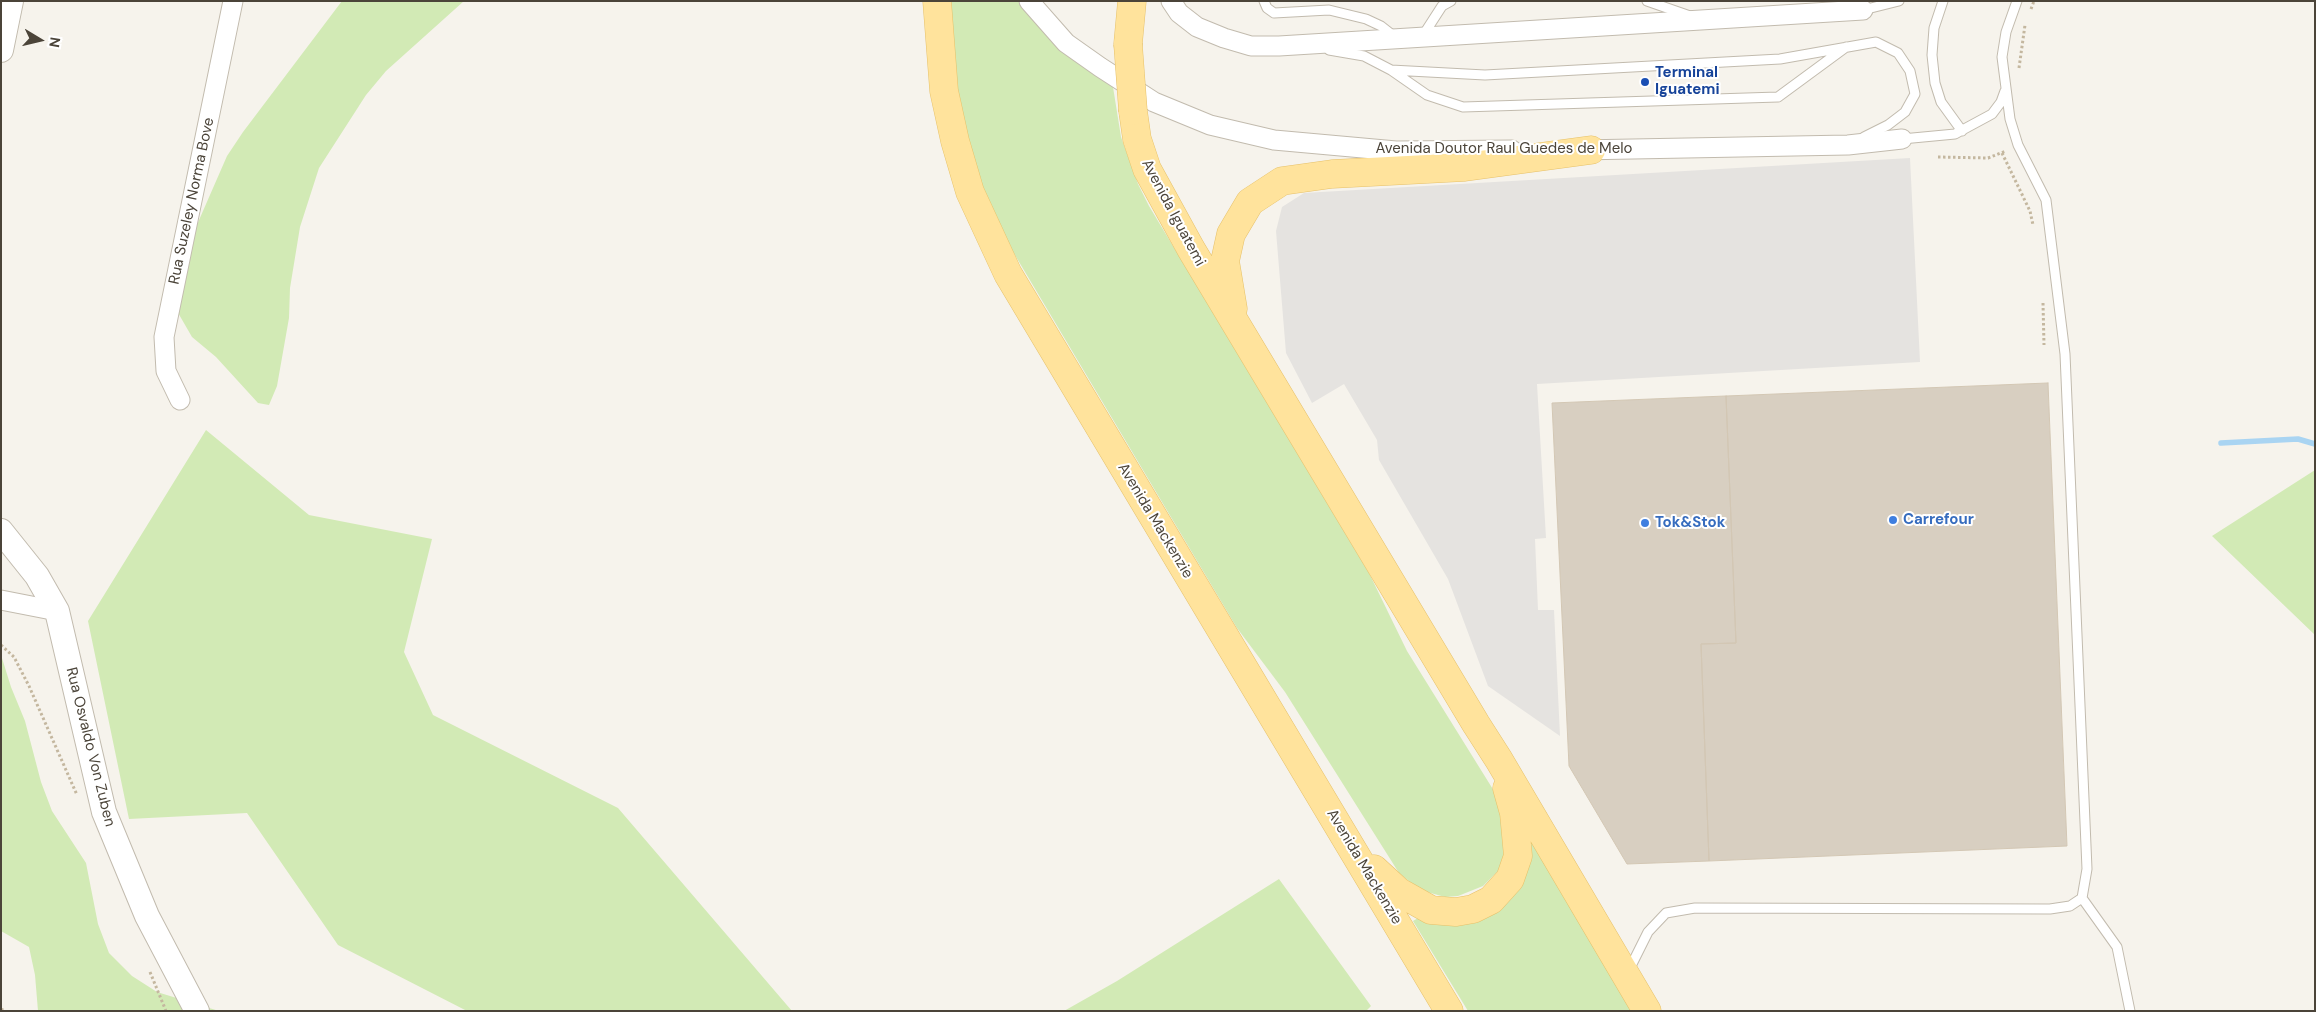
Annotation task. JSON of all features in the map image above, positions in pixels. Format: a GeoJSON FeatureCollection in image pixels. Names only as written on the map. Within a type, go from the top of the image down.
{"type":"FeatureCollection","features":[{"type":"Feature","properties":{"kind":"main road","name":"Avenida Mackenzie"},"geometry":{"type":"LineString","coordinates":[[937,1],[944,91],[955,141],[970,192],[1008,274],[1449,1011]]}},
{"type":"Feature","properties":{"kind":"main road","name":"Avenida Iguatemi"},"geometry":{"type":"LineString","coordinates":[[1132,1],[1128,44],[1132,111],[1137,139],[1147,169],[1236,328]]}},
{"type":"Feature","properties":{"kind":"main road"},"geometry":{"type":"LineString","coordinates":[[1591,150],[1465,166],[1332,174],[1282,181],[1250,202],[1231,234],[1225,261],[1236,328],[1499,760],[1647,1011]]}},
{"type":"Feature","properties":{"kind":"main road"},"geometry":{"type":"LineString","coordinates":[[1356,853],[1399,892],[1431,910],[1456,912],[1473,909],[1491,900],[1510,879],[1518,856],[1514,813],[1499,760]]}},
{"type":"Feature","properties":{"kind":"street"},"geometry":{"type":"LineString","coordinates":[[1,50],[11,1]]}},
{"type":"Feature","properties":{"kind":"street","name":"Rua Suzeley Norma Bove"},"geometry":{"type":"LineString","coordinates":[[180,400],[166,371],[164,337],[233,1]]}},
{"type":"Feature","properties":{"kind":"street","name":"Avenida Doutor Raul Guedes de Melo"},"geometry":{"type":"LineString","coordinates":[[1030,1],[1066,43],[1154,102],[1210,125],[1274,140],[1396,151],[1591,150],[1848,145],[1902,139]]}},
{"type":"Feature","properties":{"kind":"street"},"geometry":{"type":"LineString","coordinates":[[1171,1],[1179,13],[1198,27],[1224,38],[1251,46],[1304,45],[1863,10]]}},
{"type":"Feature","properties":{"kind":"street","name":"Rua Osvaldo Von Zuben"},"geometry":{"type":"LineString","coordinates":[[1,531],[37,576],[57,612],[104,812],[146,916],[197,1011]]}},
{"type":"Feature","properties":{"kind":"street"},"geometry":{"type":"LineString","coordinates":[[1,600],[57,612]]}},
{"type":"Feature","properties":{"kind":"lane"},"geometry":{"type":"LineString","coordinates":[[1264,1],[1267,8],[1274,13],[1328,10],[1366,19],[1381,26],[1397,39]]}},
{"type":"Feature","properties":{"kind":"lane"},"geometry":{"type":"LineString","coordinates":[[1422,37],[1442,6],[1451,1]]}},
{"type":"Feature","properties":{"kind":"lane"},"geometry":{"type":"LineString","coordinates":[[1648,1],[1702,20]]}},
{"type":"Feature","properties":{"kind":"lane"},"geometry":{"type":"LineString","coordinates":[[1863,10],[1899,1]]}},
{"type":"Feature","properties":{"kind":"lane"},"geometry":{"type":"LineString","coordinates":[[1943,1],[1934,28],[1932,55],[1935,83],[1941,102],[1962,131]]}},
{"type":"Feature","properties":{"kind":"lane"},"geometry":{"type":"LineString","coordinates":[[2017,2],[2006,32],[2002,56],[2010,119],[2018,144],[2046,200],[2066,354],[2087,869],[2082,898],[2117,947],[2130,1011]]}},
{"type":"Feature","properties":{"kind":"lane"},"geometry":{"type":"LineString","coordinates":[[1391,70],[1485,75],[1780,59],[1876,42],[1898,53],[1910,71],[1915,94],[1904,112],[1888,126],[1848,145]]}},
{"type":"Feature","properties":{"kind":"lane"},"geometry":{"type":"LineString","coordinates":[[1304,45],[1364,56],[1391,70],[1427,96],[1463,107],[1778,98],[1848,46]]}},
{"type":"Feature","properties":{"kind":"lane"},"geometry":{"type":"LineString","coordinates":[[1902,139],[1955,134],[1962,131],[1992,114],[2002,102],[2006,89]]}},
{"type":"Feature","properties":{"kind":"lane"},"geometry":{"type":"LineString","coordinates":[[1627,976],[1648,932],[1666,913],[1695,908],[2050,909],[2070,906],[2082,898]]}},
{"type":"Feature","properties":{"kind":"path"},"geometry":{"type":"LineString","coordinates":[[2028,15],[2034,1]]}},
{"type":"Feature","properties":{"kind":"path"},"geometry":{"type":"LineString","coordinates":[[2019,73],[2019,56],[2026,22]]}},
{"type":"Feature","properties":{"kind":"path"},"geometry":{"type":"LineString","coordinates":[[1938,157],[1988,158],[2018,144]]}},
{"type":"Feature","properties":{"kind":"path"},"geometry":{"type":"LineString","coordinates":[[2002,153],[2030,211],[2035,232]]}},
{"type":"Feature","properties":{"kind":"path"},"geometry":{"type":"LineString","coordinates":[[2043,294],[2044,345]]}},
{"type":"Feature","properties":{"kind":"path"},"geometry":{"type":"LineString","coordinates":[[1,1008],[5,1011]]}},
{"type":"Feature","properties":{"kind":"green space"},"geometry":{"type":"Polygon","coordinates":[[[342,1],[464,1],[386,71],[366,95],[319,168],[300,227],[290,288],[289,318],[277,386],[269,405],[258,403],[216,357],[192,337],[177,311],[189,243],[227,156],[342,1]]]}},
{"type":"Feature","properties":{"kind":"green space"},"geometry":{"type":"Polygon","coordinates":[[[948,1],[1022,1],[1088,70],[1113,87],[1121,137],[1138,184],[1149,206],[1369,573],[1407,651],[1499,799],[1510,834],[1500,869],[1483,886],[1458,896],[1445,897],[1420,890],[1399,873],[1285,692],[1237,628],[1006,240],[977,174],[958,105],[948,1]]]}},
{"type":"Feature","properties":{"kind":"green space"},"geometry":{"type":"Polygon","coordinates":[[[206,430],[309,515],[432,539],[404,652],[433,715],[618,808],[792,1011],[467,1011],[338,945],[247,813],[129,819],[88,621],[206,430]]]}},
{"type":"Feature","properties":{"kind":"green space"},"geometry":{"type":"Polygon","coordinates":[[[2315,470],[2315,635],[2212,536],[2315,470]]]}},
{"type":"Feature","properties":{"kind":"green space"},"geometry":{"type":"Polygon","coordinates":[[[1,655],[11,687],[25,721],[41,782],[52,811],[86,863],[98,924],[109,953],[132,976],[157,992],[219,1011],[38,1011],[35,975],[29,947],[1,931],[1,655]]]}},
{"type":"Feature","properties":{"kind":"green space"},"geometry":{"type":"Polygon","coordinates":[[[1533,834],[1638,1011],[1468,1011],[1413,921],[1423,915],[1463,921],[1527,836],[1533,834]]]}},
{"type":"Feature","properties":{"kind":"green space"},"geometry":{"type":"Polygon","coordinates":[[[1279,879],[1371,1006],[1366,1011],[1064,1011],[1117,981],[1279,879]]]}},
{"type":"Feature","properties":{"kind":"shaded area"},"geometry":{"type":"Polygon","coordinates":[[[1910,158],[1920,362],[1537,384],[1546,538],[1535,539],[1538,610],[1554,610],[1560,736],[1488,686],[1448,579],[1379,460],[1377,440],[1344,384],[1312,403],[1286,353],[1276,231],[1282,207],[1304,193],[1910,158]]]}},
{"type":"Feature","properties":{"kind":"building","name":"Carrefour"},"geometry":{"type":"Polygon","coordinates":[[[2048,383],[2067,846],[1709,861],[1701,644],[1736,643],[1726,396],[2048,383]]]}},
{"type":"Feature","properties":{"kind":"building","name":"Tok&Stok"},"geometry":{"type":"Polygon","coordinates":[[[1726,396],[1736,643],[1701,644],[1709,861],[1627,864],[1569,766],[1552,403],[1726,396]]]}},
{"type":"Feature","properties":{"kind":"waterway"},"geometry":{"type":"LineString","coordinates":[[2221,443],[2298,439],[2315,444]]}},
{"type":"Feature","properties":{"kind":"place","name":"Terminal Iguatemi"},"geometry":{"type":"Point","coordinates":[1645,82]}},
{"type":"Feature","properties":{"kind":"place","name":"Carrefour"},"geometry":{"type":"Point","coordinates":[1893,520]}},
{"type":"Feature","properties":{"kind":"place","name":"Tok&Stok"},"geometry":{"type":"Point","coordinates":[1645,523]}}]}
